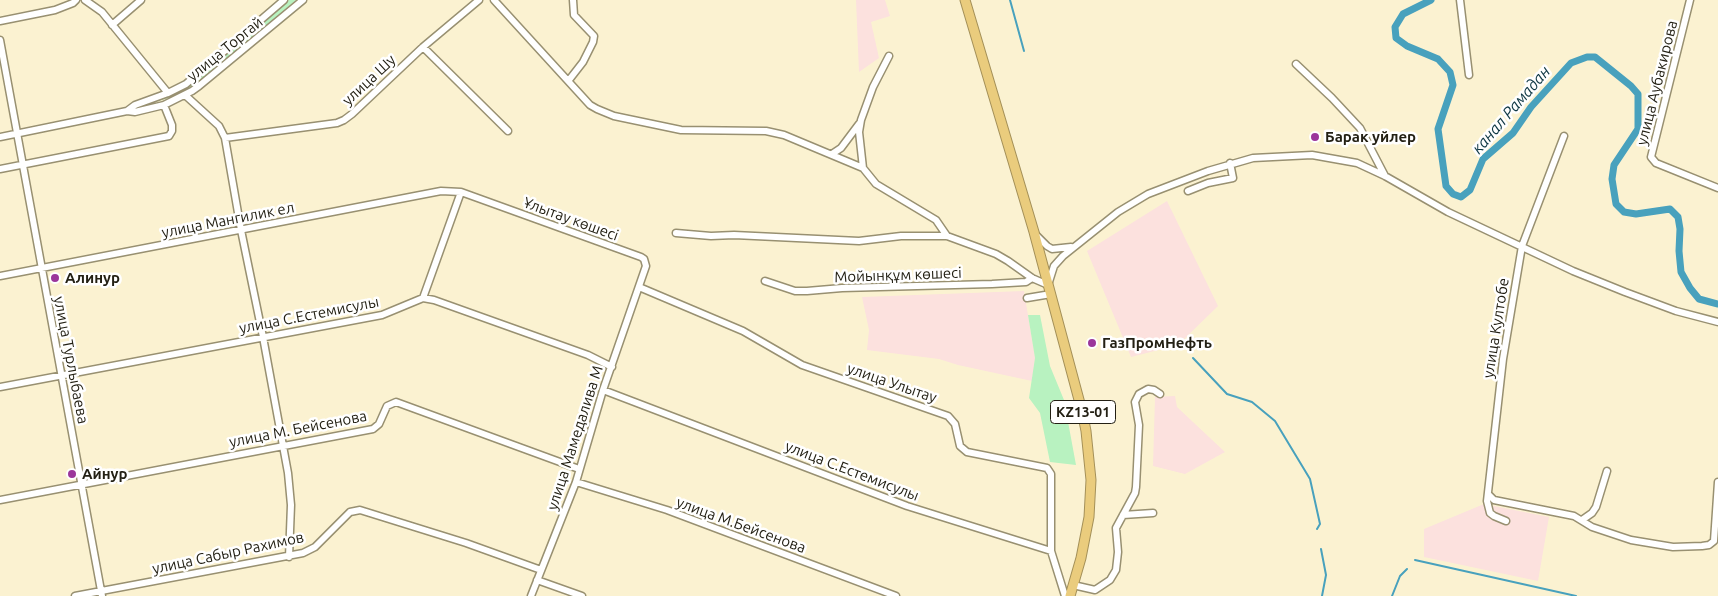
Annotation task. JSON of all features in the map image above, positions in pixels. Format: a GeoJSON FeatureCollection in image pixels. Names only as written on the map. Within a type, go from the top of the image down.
{"type":"FeatureCollection","features":[{"type":"Feature","properties":{"kind":"highway","name":"KZ13-01"},"geometry":{"type":"LineString","coordinates":[[965,0],[1034,232],[1082,410],[1090,453],[1089,517],[1081,558],[1070,596]]}},
{"type":"Feature","properties":{"kind":"street"},"geometry":{"type":"LineString","coordinates":[[0,21],[55,10],[76,0]]}},
{"type":"Feature","properties":{"kind":"street"},"geometry":{"type":"LineString","coordinates":[[85,0],[102,12],[168,93]]}},
{"type":"Feature","properties":{"kind":"street"},"geometry":{"type":"LineString","coordinates":[[112,25],[141,0]]}},
{"type":"Feature","properties":{"kind":"street","name":"улица Торгай"},"geometry":{"type":"LineString","coordinates":[[127,111],[134,105],[168,93],[186,84],[284,0]]}},
{"type":"Feature","properties":{"kind":"street","name":"улица Торгай"},"geometry":{"type":"LineString","coordinates":[[0,137],[164,105],[192,92],[303,0]]}},
{"type":"Feature","properties":{"kind":"street","name":"улица Шу"},"geometry":{"type":"LineString","coordinates":[[225,138],[337,123],[344,120],[423,46],[479,0]]}},
{"type":"Feature","properties":{"kind":"street","name":"Мойынқұм көшесі"},"geometry":{"type":"LineString","coordinates":[[494,0],[590,105],[605,113],[681,130],[776,132],[832,154],[863,168],[876,184],[936,220],[947,236],[1008,260],[1050,290]]}},
{"type":"Feature","properties":{"kind":"street"},"geometry":{"type":"LineString","coordinates":[[569,80],[583,62],[594,36],[574,14],[573,0]]}},
{"type":"Feature","properties":{"kind":"street"},"geometry":{"type":"LineString","coordinates":[[1460,0],[1469,75]]}},
{"type":"Feature","properties":{"kind":"street","name":"улица Аубакирова"},"geometry":{"type":"LineString","coordinates":[[1690,0],[1652,158],[1656,163],[1718,188]]}},
{"type":"Feature","properties":{"kind":"street","name":"улица Турлыбаева"},"geometry":{"type":"LineString","coordinates":[[0,40],[102,594]]}},
{"type":"Feature","properties":{"kind":"street"},"geometry":{"type":"LineString","coordinates":[[423,46],[508,131]]}},
{"type":"Feature","properties":{"kind":"street"},"geometry":{"type":"LineString","coordinates":[[863,168],[859,132],[861,120],[873,87],[889,56]]}},
{"type":"Feature","properties":{"kind":"street"},"geometry":{"type":"LineString","coordinates":[[1296,64],[1360,128],[1385,176]]}},
{"type":"Feature","properties":{"kind":"street"},"geometry":{"type":"LineString","coordinates":[[185,95],[219,126],[225,138],[288,473],[291,505],[289,556]]}},
{"type":"Feature","properties":{"kind":"street"},"geometry":{"type":"LineString","coordinates":[[0,169],[169,136],[172,126],[164,105]]}},
{"type":"Feature","properties":{"kind":"street"},"geometry":{"type":"LineString","coordinates":[[832,154],[841,148],[861,120]]}},
{"type":"Feature","properties":{"kind":"street","name":"улица Култобе"},"geometry":{"type":"LineString","coordinates":[[1506,521],[1490,513],[1488,507],[1503,359],[1522,246],[1564,136]]}},
{"type":"Feature","properties":{"kind":"street"},"geometry":{"type":"LineString","coordinates":[[1027,298],[1050,290],[1054,266],[1074,246],[1118,212],[1148,194],[1230,163],[1253,158],[1312,156],[1349,161],[1385,176],[1448,212],[1573,271],[1625,292],[1685,313],[1718,322]]}},
{"type":"Feature","properties":{"kind":"street"},"geometry":{"type":"LineString","coordinates":[[1188,191],[1208,183],[1233,178],[1230,163]]}},
{"type":"Feature","properties":{"kind":"street"},"geometry":{"type":"LineString","coordinates":[[461,192],[423,298],[434,300],[579,352],[612,367]]}},
{"type":"Feature","properties":{"kind":"street","name":"улица Мангилик ел"},"geometry":{"type":"LineString","coordinates":[[0,276],[431,193],[461,192]]}},
{"type":"Feature","properties":{"kind":"street","name":"Ұлытау көшесі"},"geometry":{"type":"LineString","coordinates":[[461,192],[641,257],[644,259],[646,266],[639,287]]}},
{"type":"Feature","properties":{"kind":"street"},"geometry":{"type":"LineString","coordinates":[[1034,232],[1046,246],[1052,249],[1064,249],[1074,246]]}},
{"type":"Feature","properties":{"kind":"street"},"geometry":{"type":"LineString","coordinates":[[676,233],[859,241],[901,236],[947,236]]}},
{"type":"Feature","properties":{"kind":"street","name":"Мойынқұм көшесі"},"geometry":{"type":"LineString","coordinates":[[765,281],[801,292],[842,288],[1026,282],[1032,278]]}},
{"type":"Feature","properties":{"kind":"street","name":"улица Мамедалива М"},"geometry":{"type":"LineString","coordinates":[[531,596],[576,482],[603,390],[639,287]]}},
{"type":"Feature","properties":{"kind":"street","name":"улица Улытау"},"geometry":{"type":"LineString","coordinates":[[639,287],[743,331],[802,365],[948,416],[955,424],[960,446],[968,452],[1047,468],[1051,474],[1051,551]]}},
{"type":"Feature","properties":{"kind":"street","name":"улица С.Естемисулы"},"geometry":{"type":"LineString","coordinates":[[0,387],[382,315],[423,298]]}},
{"type":"Feature","properties":{"kind":"street"},"geometry":{"type":"LineString","coordinates":[[1074,585],[1095,590],[1102,589],[1116,570],[1118,552],[1116,528],[1135,493],[1136,487],[1139,425],[1135,406],[1136,399],[1139,394],[1148,389],[1160,394]]}},
{"type":"Feature","properties":{"kind":"street","name":"улица С.Естемисулы"},"geometry":{"type":"LineString","coordinates":[[603,390],[907,506],[1051,551]]}},
{"type":"Feature","properties":{"kind":"street","name":"улица М. Бейсенова"},"geometry":{"type":"LineString","coordinates":[[0,500],[373,429],[379,424],[387,406],[396,402],[580,469]]}},
{"type":"Feature","properties":{"kind":"street"},"geometry":{"type":"LineString","coordinates":[[1582,520],[1592,513],[1596,507],[1607,470]]}},
{"type":"Feature","properties":{"kind":"street","name":"улица М.Бейсенова"},"geometry":{"type":"LineString","coordinates":[[576,482],[667,510],[896,596]]}},
{"type":"Feature","properties":{"kind":"street"},"geometry":{"type":"LineString","coordinates":[[1488,494],[1494,500],[1563,513],[1582,520],[1592,527],[1618,536],[1673,547],[1702,546],[1716,541],[1718,482]]}},
{"type":"Feature","properties":{"kind":"street","name":"улица Сабыр Рахимов"},"geometry":{"type":"LineString","coordinates":[[75,596],[102,594],[310,551],[350,512],[360,510],[466,543],[541,570]]}},
{"type":"Feature","properties":{"kind":"street"},"geometry":{"type":"LineString","coordinates":[[1123,515],[1133,516],[1153,513]]}},
{"type":"Feature","properties":{"kind":"street"},"geometry":{"type":"LineString","coordinates":[[1051,551],[1065,596]]}},
{"type":"Feature","properties":{"kind":"street"},"geometry":{"type":"LineString","coordinates":[[537,580],[582,596]]}},
{"type":"Feature","properties":{"kind":"shaded area"},"geometry":{"type":"Polygon","coordinates":[[[856,0],[885,0],[890,16],[871,22],[879,58],[859,72],[856,0]]]}},
{"type":"Feature","properties":{"kind":"shaded area"},"geometry":{"type":"Polygon","coordinates":[[[1167,201],[1218,306],[1178,345],[1131,357],[1087,251],[1167,201]]]}},
{"type":"Feature","properties":{"kind":"shaded area"},"geometry":{"type":"Polygon","coordinates":[[[1024,291],[1035,358],[1032,381],[939,359],[867,350],[869,330],[862,297],[1024,291]]]}},
{"type":"Feature","properties":{"kind":"shaded area"},"geometry":{"type":"Polygon","coordinates":[[[1175,396],[1177,407],[1225,452],[1185,474],[1153,466],[1155,397],[1175,396]]]}},
{"type":"Feature","properties":{"kind":"shaded area"},"geometry":{"type":"Polygon","coordinates":[[[1484,504],[1549,517],[1538,581],[1424,557],[1424,529],[1484,504]]]}},
{"type":"Feature","properties":{"kind":"green space"},"geometry":{"type":"Polygon","coordinates":[[[289,0],[296,0],[198,85],[182,94],[138,107],[181,92],[289,0]]]}},
{"type":"Feature","properties":{"kind":"green space"},"geometry":{"type":"Polygon","coordinates":[[[1028,315],[1040,315],[1050,366],[1064,400],[1076,465],[1050,462],[1040,413],[1029,398],[1035,358],[1028,315]]]}},
{"type":"Feature","properties":{"kind":"waterway"},"geometry":{"type":"LineString","coordinates":[[1010,0],[1024,51]]}},
{"type":"Feature","properties":{"kind":"waterway","name":"канал Рамадан"},"geometry":{"type":"LineString","coordinates":[[1431,0],[1403,14],[1395,27],[1396,38],[1407,46],[1438,59],[1450,72],[1453,85],[1438,129],[1446,186],[1453,194],[1461,197],[1470,190],[1483,159],[1513,133],[1531,107],[1571,63],[1587,57],[1595,57],[1638,94],[1638,129],[1614,165],[1612,179],[1616,204],[1624,212],[1636,214],[1670,209],[1678,217],[1681,272],[1699,299],[1718,304]]}},
{"type":"Feature","properties":{"kind":"waterway"},"geometry":{"type":"LineString","coordinates":[[1193,358],[1227,394],[1252,402],[1275,421],[1310,479],[1320,524],[1317,529]]}},
{"type":"Feature","properties":{"kind":"waterway"},"geometry":{"type":"LineString","coordinates":[[1321,549],[1326,575],[1322,596]]}},
{"type":"Feature","properties":{"kind":"waterway"},"geometry":{"type":"LineString","coordinates":[[1415,560],[1576,596]]}},
{"type":"Feature","properties":{"kind":"waterway"},"geometry":{"type":"LineString","coordinates":[[1392,596],[1400,576],[1407,569]]}},
{"type":"Feature","properties":{"kind":"place","name":"Барак уйлер"},"geometry":{"type":"Point","coordinates":[1315,137]}},
{"type":"Feature","properties":{"kind":"place","name":"Алинур"},"geometry":{"type":"Point","coordinates":[55,278]}},
{"type":"Feature","properties":{"kind":"place","name":"ГазПромНефть"},"geometry":{"type":"Point","coordinates":[1092,343]}},
{"type":"Feature","properties":{"kind":"place","name":"Айнур"},"geometry":{"type":"Point","coordinates":[72,474]}}]}
